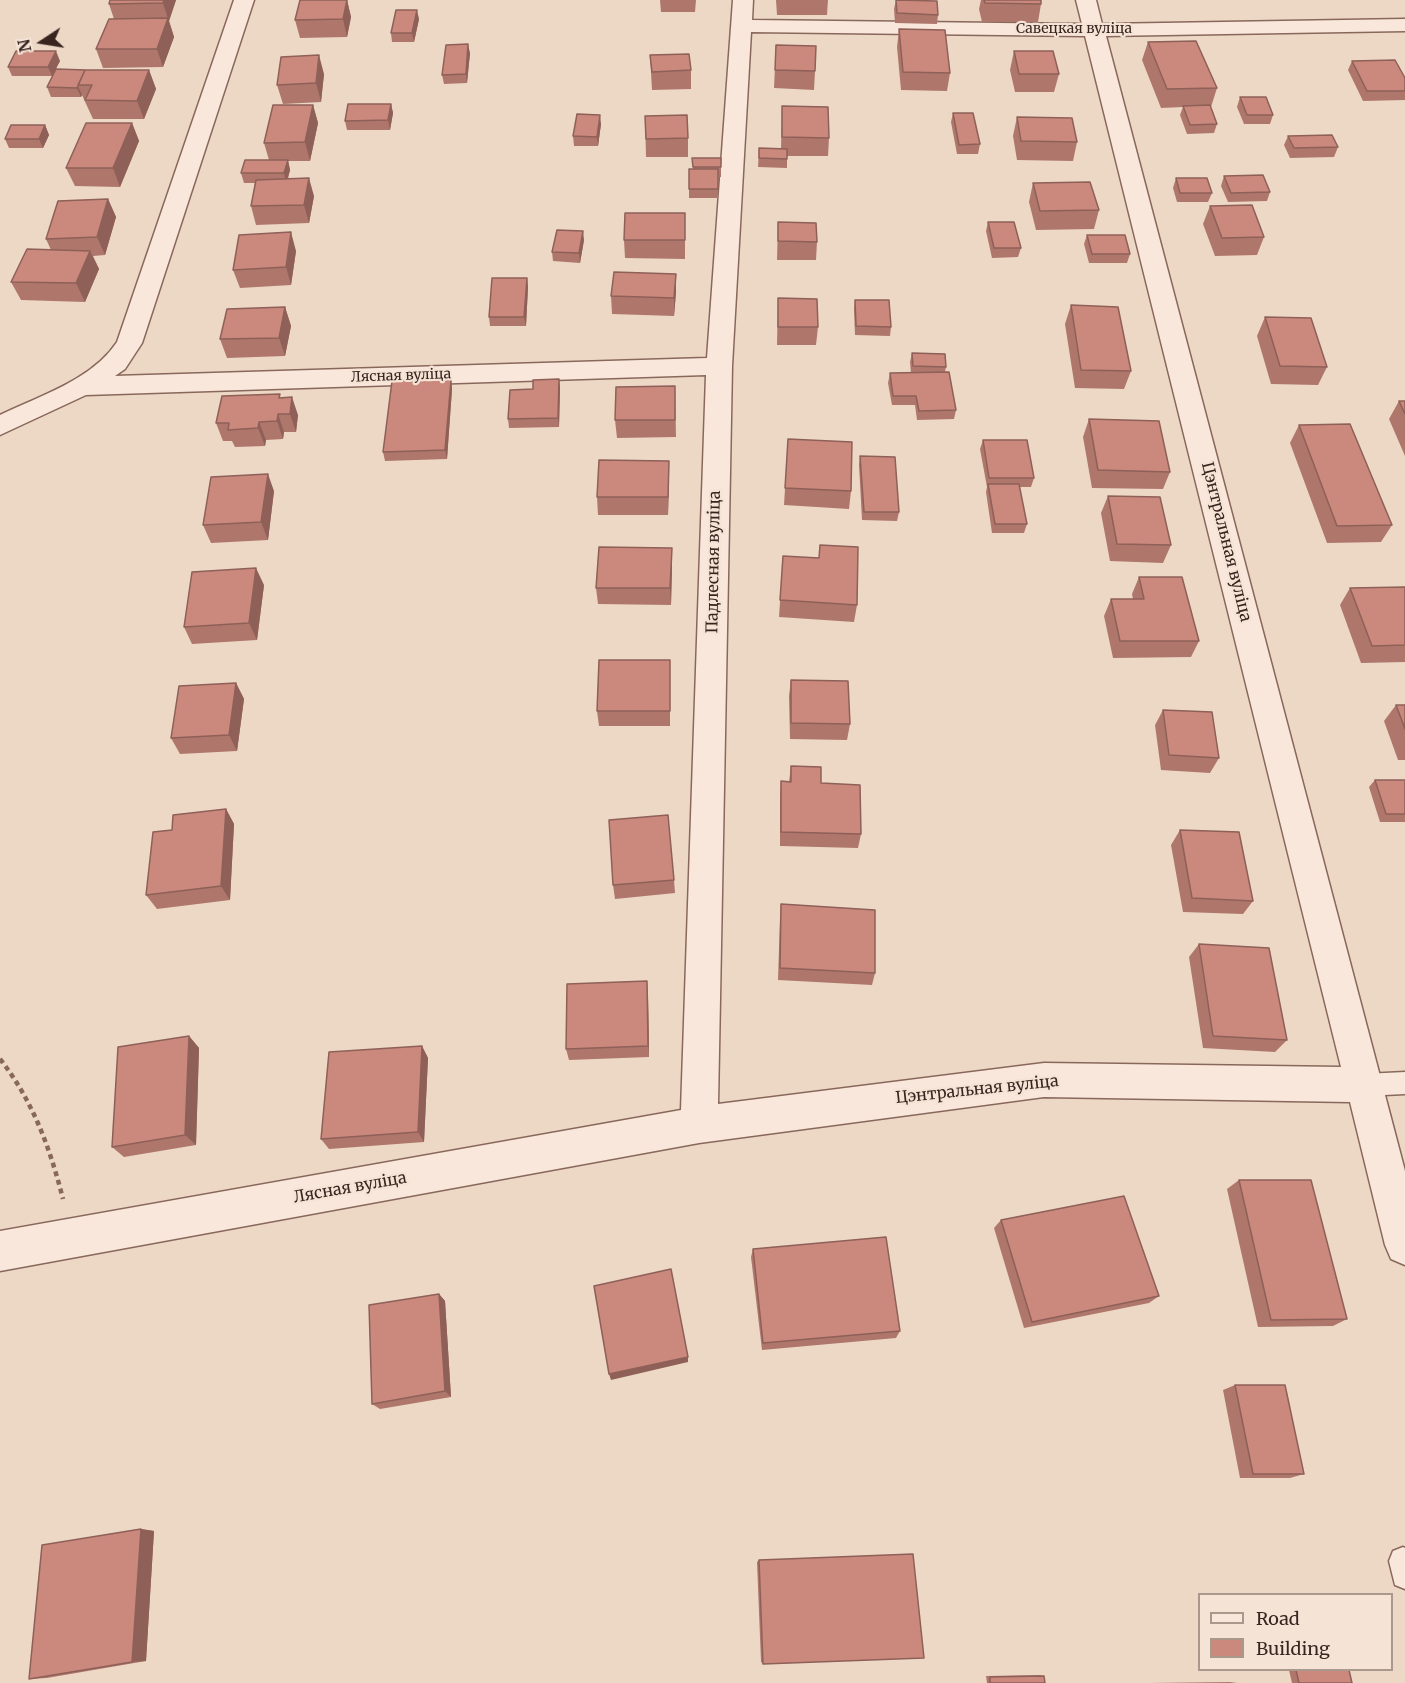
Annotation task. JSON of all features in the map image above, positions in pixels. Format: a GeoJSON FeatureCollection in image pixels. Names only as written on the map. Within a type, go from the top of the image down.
{"type":"FeatureCollection","features":[{"type":"Feature","properties":{"kind":"street","name":"Лясная вуліца"},"geometry":{"type":"LineString","coordinates":[[0,426],[82,386],[116,363],[129,343],[244,0]]}},
{"type":"Feature","properties":{"kind":"street","name":"Цэнтральная вуліца"},"geometry":{"type":"LineString","coordinates":[[1086,0],[1405,1245]]}},
{"type":"Feature","properties":{"kind":"street","name":"Савецкая вуліца"},"geometry":{"type":"LineString","coordinates":[[743,13],[1095,30],[1405,25]]}},
{"type":"Feature","properties":{"kind":"street","name":"Падлесная вуліца"},"geometry":{"type":"LineString","coordinates":[[699,1125],[719,366],[743,13]]}},
{"type":"Feature","properties":{"kind":"street","name":"Лясная вуліца"},"geometry":{"type":"LineString","coordinates":[[82,386],[719,366]]}},
{"type":"Feature","properties":{"kind":"street","name":"Цэнтральная вуліца"},"geometry":{"type":"LineString","coordinates":[[699,1125],[1044,1080],[1364,1085]]}},
{"type":"Feature","properties":{"kind":"street","name":"Лясная вуліца"},"geometry":{"type":"LineString","coordinates":[[0,1251],[699,1125]]}},
{"type":"Feature","properties":{"kind":"lane"},"geometry":{"type":"LineString","coordinates":[[1364,1085],[1405,1083]]}},
{"type":"Feature","properties":{"kind":"path"},"geometry":{"type":"LineString","coordinates":[[0,1059],[20,1082],[51,1151],[73,1238]]}},
{"type":"Feature","properties":{"kind":"building"},"geometry":{"type":"Polygon","coordinates":[[[110,0],[164,0],[163,3],[109,4],[110,0]]]}},
{"type":"Feature","properties":{"kind":"building"},"geometry":{"type":"Polygon","coordinates":[[[300,0],[347,0],[343,19],[295,20],[300,0]]]}},
{"type":"Feature","properties":{"kind":"building"},"geometry":{"type":"Polygon","coordinates":[[[896,0],[937,1],[938,15],[897,13],[896,0]]]}},
{"type":"Feature","properties":{"kind":"building"},"geometry":{"type":"Polygon","coordinates":[[[984,0],[1041,0],[1041,4],[985,3],[984,0]]]}},
{"type":"Feature","properties":{"kind":"building"},"geometry":{"type":"Polygon","coordinates":[[[396,10],[417,10],[412,33],[391,33],[396,10]]]}},
{"type":"Feature","properties":{"kind":"building"},"geometry":{"type":"Polygon","coordinates":[[[168,18],[157,49],[96,49],[109,19],[168,18]]]}},
{"type":"Feature","properties":{"kind":"building"},"geometry":{"type":"Polygon","coordinates":[[[899,29],[945,30],[950,73],[903,72],[899,29]]]}},
{"type":"Feature","properties":{"kind":"building"},"geometry":{"type":"Polygon","coordinates":[[[1196,41],[1217,88],[1167,89],[1148,42],[1196,41]]]}},
{"type":"Feature","properties":{"kind":"building"},"geometry":{"type":"Polygon","coordinates":[[[468,44],[466,74],[442,75],[446,45],[468,44]]]}},
{"type":"Feature","properties":{"kind":"building"},"geometry":{"type":"Polygon","coordinates":[[[776,45],[816,46],[815,71],[775,70],[776,45]]]}},
{"type":"Feature","properties":{"kind":"building"},"geometry":{"type":"Polygon","coordinates":[[[16,51],[56,51],[48,67],[8,67],[16,51]]]}},
{"type":"Feature","properties":{"kind":"building"},"geometry":{"type":"Polygon","coordinates":[[[1014,51],[1053,51],[1059,74],[1019,74],[1014,51]]]}},
{"type":"Feature","properties":{"kind":"building"},"geometry":{"type":"Polygon","coordinates":[[[689,54],[691,70],[652,72],[650,55],[689,54]]]}},
{"type":"Feature","properties":{"kind":"building"},"geometry":{"type":"Polygon","coordinates":[[[319,55],[316,83],[277,85],[281,57],[319,55]]]}},
{"type":"Feature","properties":{"kind":"building"},"geometry":{"type":"Polygon","coordinates":[[[1395,60],[1405,78],[1405,91],[1367,91],[1352,61],[1395,60]]]}},
{"type":"Feature","properties":{"kind":"building"},"geometry":{"type":"Polygon","coordinates":[[[56,69],[86,70],[77,88],[47,87],[56,69]]]}},
{"type":"Feature","properties":{"kind":"building"},"geometry":{"type":"Polygon","coordinates":[[[85,70],[149,70],[137,101],[85,100],[92,85],[78,85],[85,70]]]}},
{"type":"Feature","properties":{"kind":"building"},"geometry":{"type":"Polygon","coordinates":[[[1240,97],[1266,97],[1273,115],[1247,115],[1240,97]]]}},
{"type":"Feature","properties":{"kind":"building"},"geometry":{"type":"Polygon","coordinates":[[[348,104],[391,104],[388,120],[345,121],[348,104]]]}},
{"type":"Feature","properties":{"kind":"building"},"geometry":{"type":"Polygon","coordinates":[[[273,105],[313,105],[305,142],[264,143],[273,105]]]}},
{"type":"Feature","properties":{"kind":"building"},"geometry":{"type":"Polygon","coordinates":[[[1210,105],[1217,124],[1190,125],[1183,106],[1210,105]]]}},
{"type":"Feature","properties":{"kind":"building"},"geometry":{"type":"Polygon","coordinates":[[[782,106],[828,107],[829,138],[782,137],[782,106]]]}},
{"type":"Feature","properties":{"kind":"building"},"geometry":{"type":"Polygon","coordinates":[[[953,113],[973,113],[980,144],[959,145],[953,113]]]}},
{"type":"Feature","properties":{"kind":"building"},"geometry":{"type":"Polygon","coordinates":[[[577,114],[600,115],[597,137],[573,136],[577,114]]]}},
{"type":"Feature","properties":{"kind":"building"},"geometry":{"type":"Polygon","coordinates":[[[687,115],[688,138],[646,139],[645,116],[687,115]]]}},
{"type":"Feature","properties":{"kind":"building"},"geometry":{"type":"Polygon","coordinates":[[[1017,117],[1072,118],[1077,142],[1021,141],[1017,117]]]}},
{"type":"Feature","properties":{"kind":"building"},"geometry":{"type":"Polygon","coordinates":[[[86,123],[132,123],[113,168],[66,168],[86,123]]]}},
{"type":"Feature","properties":{"kind":"building"},"geometry":{"type":"Polygon","coordinates":[[[11,125],[45,125],[39,139],[5,139],[11,125]]]}},
{"type":"Feature","properties":{"kind":"building"},"geometry":{"type":"Polygon","coordinates":[[[1332,135],[1338,147],[1294,148],[1288,136],[1332,135]]]}},
{"type":"Feature","properties":{"kind":"building"},"geometry":{"type":"Polygon","coordinates":[[[759,148],[787,149],[787,159],[759,158],[759,148]]]}},
{"type":"Feature","properties":{"kind":"building"},"geometry":{"type":"Polygon","coordinates":[[[692,158],[721,158],[721,167],[693,167],[692,158]]]}},
{"type":"Feature","properties":{"kind":"building"},"geometry":{"type":"Polygon","coordinates":[[[245,160],[288,160],[284,173],[241,173],[245,160]]]}},
{"type":"Feature","properties":{"kind":"building"},"geometry":{"type":"Polygon","coordinates":[[[689,169],[718,169],[718,189],[689,189],[689,169]]]}},
{"type":"Feature","properties":{"kind":"building"},"geometry":{"type":"Polygon","coordinates":[[[1263,175],[1270,192],[1231,193],[1224,176],[1263,175]]]}},
{"type":"Feature","properties":{"kind":"building"},"geometry":{"type":"Polygon","coordinates":[[[309,178],[304,205],[251,206],[256,180],[309,178]]]}},
{"type":"Feature","properties":{"kind":"building"},"geometry":{"type":"Polygon","coordinates":[[[1176,178],[1207,178],[1212,193],[1180,193],[1176,178]]]}},
{"type":"Feature","properties":{"kind":"building"},"geometry":{"type":"Polygon","coordinates":[[[1090,182],[1099,210],[1040,211],[1033,183],[1090,182]]]}},
{"type":"Feature","properties":{"kind":"building"},"geometry":{"type":"Polygon","coordinates":[[[108,199],[97,237],[46,239],[58,201],[108,199]]]}},
{"type":"Feature","properties":{"kind":"building"},"geometry":{"type":"Polygon","coordinates":[[[1252,205],[1264,237],[1222,238],[1210,206],[1252,205]]]}},
{"type":"Feature","properties":{"kind":"building"},"geometry":{"type":"Polygon","coordinates":[[[625,213],[685,213],[685,240],[624,240],[625,213]]]}},
{"type":"Feature","properties":{"kind":"building"},"geometry":{"type":"Polygon","coordinates":[[[778,222],[816,223],[817,242],[778,241],[778,222]]]}},
{"type":"Feature","properties":{"kind":"building"},"geometry":{"type":"Polygon","coordinates":[[[988,222],[1014,222],[1021,248],[994,248],[988,222]]]}},
{"type":"Feature","properties":{"kind":"building"},"geometry":{"type":"Polygon","coordinates":[[[557,230],[583,231],[579,253],[552,252],[557,230]]]}},
{"type":"Feature","properties":{"kind":"building"},"geometry":{"type":"Polygon","coordinates":[[[291,232],[286,267],[233,270],[239,235],[291,232]]]}},
{"type":"Feature","properties":{"kind":"building"},"geometry":{"type":"Polygon","coordinates":[[[1087,235],[1125,235],[1130,254],[1092,254],[1087,235]]]}},
{"type":"Feature","properties":{"kind":"building"},"geometry":{"type":"Polygon","coordinates":[[[27,249],[90,251],[76,283],[11,282],[27,249]]]}},
{"type":"Feature","properties":{"kind":"building"},"geometry":{"type":"Polygon","coordinates":[[[614,272],[676,274],[674,298],[611,296],[614,272]]]}},
{"type":"Feature","properties":{"kind":"building"},"geometry":{"type":"Polygon","coordinates":[[[492,278],[527,278],[524,317],[489,317],[492,278]]]}},
{"type":"Feature","properties":{"kind":"building"},"geometry":{"type":"Polygon","coordinates":[[[778,298],[817,299],[818,327],[778,327],[778,298]]]}},
{"type":"Feature","properties":{"kind":"building"},"geometry":{"type":"Polygon","coordinates":[[[855,300],[889,300],[891,327],[856,326],[855,300]]]}},
{"type":"Feature","properties":{"kind":"building"},"geometry":{"type":"Polygon","coordinates":[[[1071,305],[1118,307],[1131,371],[1081,370],[1071,305]]]}},
{"type":"Feature","properties":{"kind":"building"},"geometry":{"type":"Polygon","coordinates":[[[285,307],[279,338],[220,339],[227,309],[285,307]]]}},
{"type":"Feature","properties":{"kind":"building"},"geometry":{"type":"Polygon","coordinates":[[[1265,317],[1311,318],[1327,367],[1280,366],[1265,317]]]}},
{"type":"Feature","properties":{"kind":"building"},"geometry":{"type":"Polygon","coordinates":[[[912,353],[945,354],[946,367],[913,366],[912,353]]]}},
{"type":"Feature","properties":{"kind":"building"},"geometry":{"type":"Polygon","coordinates":[[[949,372],[956,410],[919,411],[916,396],[893,396],[890,373],[949,372]]]}},
{"type":"Feature","properties":{"kind":"building"},"geometry":{"type":"Polygon","coordinates":[[[559,379],[558,418],[508,419],[510,390],[533,389],[533,380],[559,379]]]}},
{"type":"Feature","properties":{"kind":"building"},"geometry":{"type":"Polygon","coordinates":[[[451,380],[445,450],[383,452],[392,381],[451,380]]]}},
{"type":"Feature","properties":{"kind":"building"},"geometry":{"type":"Polygon","coordinates":[[[675,386],[675,420],[615,420],[616,387],[675,386]]]}},
{"type":"Feature","properties":{"kind":"building"},"geometry":{"type":"Polygon","coordinates":[[[280,394],[279,398],[292,397],[290,414],[278,414],[277,421],[259,422],[258,428],[228,430],[229,423],[216,423],[222,396],[280,394]]]}},
{"type":"Feature","properties":{"kind":"building"},"geometry":{"type":"Polygon","coordinates":[[[1399,401],[1405,401],[1405,414],[1399,401]]]}},
{"type":"Feature","properties":{"kind":"building"},"geometry":{"type":"Polygon","coordinates":[[[1089,419],[1159,421],[1170,472],[1098,470],[1089,419]]]}},
{"type":"Feature","properties":{"kind":"building"},"geometry":{"type":"Polygon","coordinates":[[[1350,424],[1392,525],[1337,526],[1299,425],[1350,424]]]}},
{"type":"Feature","properties":{"kind":"building"},"geometry":{"type":"Polygon","coordinates":[[[788,439],[852,442],[851,491],[785,488],[788,439]]]}},
{"type":"Feature","properties":{"kind":"building"},"geometry":{"type":"Polygon","coordinates":[[[983,440],[1027,440],[1034,478],[989,478],[983,440]]]}},
{"type":"Feature","properties":{"kind":"building"},"geometry":{"type":"Polygon","coordinates":[[[860,456],[895,457],[899,512],[864,512],[860,456]]]}},
{"type":"Feature","properties":{"kind":"building"},"geometry":{"type":"Polygon","coordinates":[[[599,460],[669,461],[668,497],[597,497],[599,460]]]}},
{"type":"Feature","properties":{"kind":"building"},"geometry":{"type":"Polygon","coordinates":[[[268,474],[261,522],[203,525],[211,477],[268,474]]]}},
{"type":"Feature","properties":{"kind":"building"},"geometry":{"type":"Polygon","coordinates":[[[988,484],[1019,484],[1027,524],[995,524],[988,484]]]}},
{"type":"Feature","properties":{"kind":"building"},"geometry":{"type":"Polygon","coordinates":[[[1108,496],[1160,497],[1171,545],[1117,544],[1108,496]]]}},
{"type":"Feature","properties":{"kind":"building"},"geometry":{"type":"Polygon","coordinates":[[[820,545],[858,547],[857,605],[780,600],[783,556],[819,558],[820,545]]]}},
{"type":"Feature","properties":{"kind":"building"},"geometry":{"type":"Polygon","coordinates":[[[599,547],[672,548],[670,588],[596,588],[599,547]]]}},
{"type":"Feature","properties":{"kind":"building"},"geometry":{"type":"Polygon","coordinates":[[[256,568],[249,623],[184,627],[192,572],[256,568]]]}},
{"type":"Feature","properties":{"kind":"building"},"geometry":{"type":"Polygon","coordinates":[[[1139,577],[1182,577],[1199,641],[1120,641],[1111,599],[1144,599],[1139,577]]]}},
{"type":"Feature","properties":{"kind":"building"},"geometry":{"type":"Polygon","coordinates":[[[1405,587],[1405,645],[1372,646],[1350,588],[1405,587]]]}},
{"type":"Feature","properties":{"kind":"building"},"geometry":{"type":"Polygon","coordinates":[[[599,660],[670,660],[670,711],[597,711],[599,660]]]}},
{"type":"Feature","properties":{"kind":"building"},"geometry":{"type":"Polygon","coordinates":[[[791,680],[848,681],[850,724],[791,723],[791,680]]]}},
{"type":"Feature","properties":{"kind":"building"},"geometry":{"type":"Polygon","coordinates":[[[236,683],[229,735],[171,738],[179,686],[236,683]]]}},
{"type":"Feature","properties":{"kind":"building"},"geometry":{"type":"Polygon","coordinates":[[[1396,705],[1405,705],[1405,729],[1396,705]]]}},
{"type":"Feature","properties":{"kind":"building"},"geometry":{"type":"Polygon","coordinates":[[[1163,710],[1212,712],[1219,758],[1169,755],[1163,710]]]}},
{"type":"Feature","properties":{"kind":"building"},"geometry":{"type":"Polygon","coordinates":[[[791,766],[821,767],[821,783],[860,785],[861,834],[781,832],[781,781],[791,782],[791,766]]]}},
{"type":"Feature","properties":{"kind":"building"},"geometry":{"type":"Polygon","coordinates":[[[1375,780],[1405,780],[1405,814],[1386,814],[1375,780]]]}},
{"type":"Feature","properties":{"kind":"building"},"geometry":{"type":"Polygon","coordinates":[[[226,809],[221,886],[146,895],[153,832],[172,830],[173,815],[226,809]]]}},
{"type":"Feature","properties":{"kind":"building"},"geometry":{"type":"Polygon","coordinates":[[[668,815],[674,880],[613,885],[609,820],[668,815]]]}},
{"type":"Feature","properties":{"kind":"building"},"geometry":{"type":"Polygon","coordinates":[[[1180,830],[1239,832],[1253,901],[1192,898],[1180,830]]]}},
{"type":"Feature","properties":{"kind":"building"},"geometry":{"type":"Polygon","coordinates":[[[781,904],[875,910],[875,973],[780,968],[781,904]]]}},
{"type":"Feature","properties":{"kind":"building"},"geometry":{"type":"Polygon","coordinates":[[[1199,944],[1269,948],[1287,1040],[1213,1036],[1199,944]]]}},
{"type":"Feature","properties":{"kind":"building"},"geometry":{"type":"Polygon","coordinates":[[[647,981],[648,1046],[566,1049],[567,984],[647,981]]]}},
{"type":"Feature","properties":{"kind":"building"},"geometry":{"type":"Polygon","coordinates":[[[189,1036],[185,1135],[112,1147],[118,1047],[189,1036]]]}},
{"type":"Feature","properties":{"kind":"building"},"geometry":{"type":"Polygon","coordinates":[[[422,1046],[418,1132],[321,1139],[329,1052],[422,1046]]]}},
{"type":"Feature","properties":{"kind":"building"},"geometry":{"type":"Polygon","coordinates":[[[1239,1180],[1311,1180],[1347,1319],[1271,1320],[1239,1180]]]}},
{"type":"Feature","properties":{"kind":"building"},"geometry":{"type":"Polygon","coordinates":[[[1124,1196],[1159,1296],[1032,1322],[1001,1220],[1124,1196]]]}},
{"type":"Feature","properties":{"kind":"building"},"geometry":{"type":"Polygon","coordinates":[[[886,1237],[900,1331],[763,1343],[753,1249],[886,1237]]]}},
{"type":"Feature","properties":{"kind":"building"},"geometry":{"type":"Polygon","coordinates":[[[671,1269],[688,1357],[609,1374],[594,1286],[671,1269]]]}},
{"type":"Feature","properties":{"kind":"building"},"geometry":{"type":"Polygon","coordinates":[[[439,1294],[445,1391],[372,1404],[369,1305],[439,1294]]]}},
{"type":"Feature","properties":{"kind":"building"},"geometry":{"type":"Polygon","coordinates":[[[1235,1385],[1285,1385],[1304,1474],[1253,1474],[1235,1385]]]}},
{"type":"Feature","properties":{"kind":"building"},"geometry":{"type":"Polygon","coordinates":[[[141,1529],[132,1662],[29,1679],[42,1545],[141,1529]]]}},
{"type":"Feature","properties":{"kind":"building"},"geometry":{"type":"Polygon","coordinates":[[[913,1554],[924,1658],[763,1664],[759,1560],[913,1554]]]}},
{"type":"Feature","properties":{"kind":"building"},"geometry":{"type":"Polygon","coordinates":[[[1296,1671],[1349,1671],[1352,1683],[1299,1683],[1296,1671]]]}},
{"type":"Feature","properties":{"kind":"building"},"geometry":{"type":"Polygon","coordinates":[[[1044,1676],[1045,1683],[990,1683],[990,1677],[1044,1676]]]}}]}
